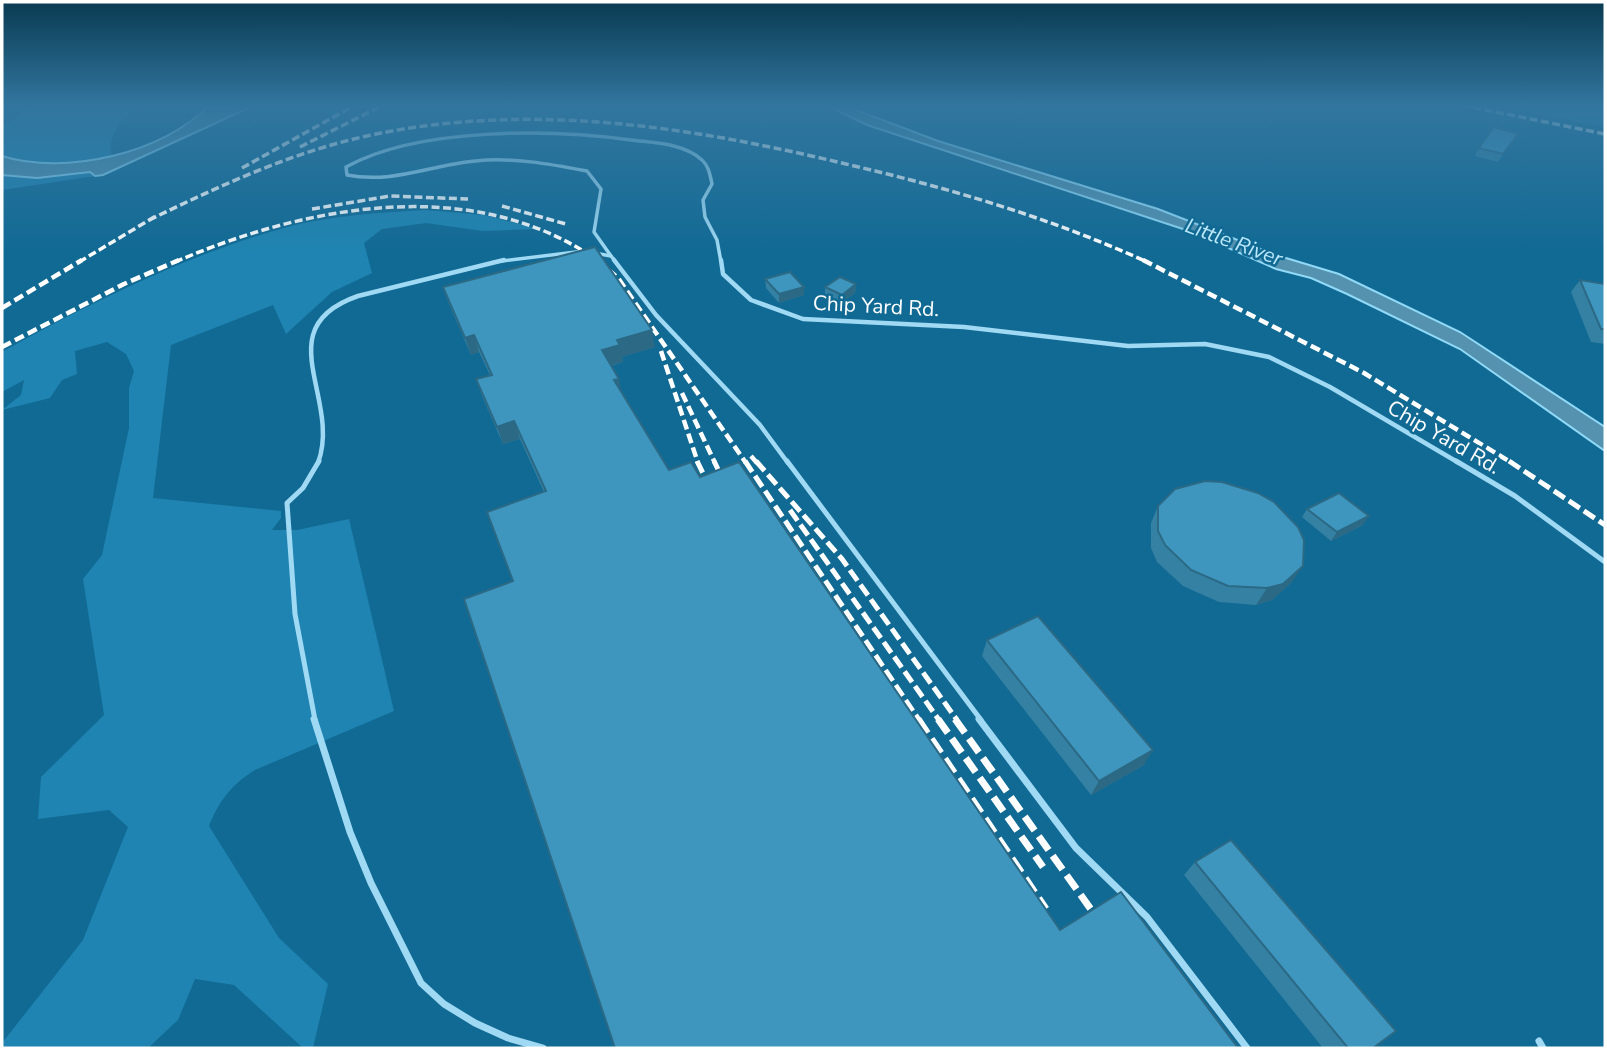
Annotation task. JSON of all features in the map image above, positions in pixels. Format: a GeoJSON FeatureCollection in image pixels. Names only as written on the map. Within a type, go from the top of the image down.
{"type":"FeatureCollection","features":[{"type":"Feature","properties":{"kind":"lane","name":"Chip Yard Rd."},"geometry":{"type":"LineString","coordinates":[[377,154],[361,158],[346,167],[347,175],[361,179],[386,178],[473,161],[551,163],[587,171],[601,189],[594,232],[611,256]]}},
{"type":"Feature","properties":{"kind":"lane","name":"Chip Yard Rd."},"geometry":{"type":"LineString","coordinates":[[693,154],[706,164],[712,184],[703,201],[705,217],[717,240],[723,274],[751,300],[803,319],[964,327],[1128,346],[1205,344],[1269,358],[1330,387],[1516,496],[1605,562]]}},
{"type":"Feature","properties":{"kind":"lane"},"geometry":{"type":"LineString","coordinates":[[543,1048],[509,1038],[455,1011],[425,987],[387,918],[363,861],[315,727],[288,558],[287,503],[309,486],[323,454],[321,415],[310,343],[317,322],[331,309],[355,297],[483,264],[561,252],[611,256],[656,315],[760,425],[1076,848],[1147,917],[1247,1048]]}},
{"type":"Feature","properties":{"kind":"shaded area"},"geometry":{"type":"Polygon","coordinates":[[[113,154],[117,156],[45,163],[2,156],[113,154]]]}},
{"type":"Feature","properties":{"kind":"shaded area"},"geometry":{"type":"Polygon","coordinates":[[[91,172],[95,176],[2,190],[2,175],[37,178],[91,172]]]}},
{"type":"Feature","properties":{"kind":"shaded area"},"geometry":{"type":"Polygon","coordinates":[[[426,210],[484,215],[538,229],[483,231],[426,223],[382,229],[364,243],[372,273],[332,292],[286,334],[273,305],[171,345],[153,498],[281,511],[281,518],[272,530],[297,530],[349,519],[394,711],[255,770],[227,794],[209,826],[279,938],[328,984],[313,1048],[303,1048],[234,985],[195,979],[178,1020],[148,1048],[2,1048],[2,1043],[83,940],[128,827],[109,810],[38,819],[41,777],[104,715],[83,579],[102,555],[129,428],[129,388],[134,371],[126,354],[107,342],[75,351],[77,374],[62,380],[50,398],[2,410],[21,395],[24,380],[2,392],[2,352],[139,282],[247,239],[319,220],[426,210]]]}},
{"type":"Feature","properties":{"kind":"water"},"geometry":{"type":"Polygon","coordinates":[[[149,154],[103,175],[95,176],[90,172],[37,178],[2,175],[2,156],[27,162],[55,163],[149,154]]]}},
{"type":"Feature","properties":{"kind":"water","name":"Little River"},"geometry":{"type":"Polygon","coordinates":[[[955,154],[980,154],[1158,209],[1276,255],[1339,274],[1460,332],[1605,427],[1605,451],[1460,349],[1311,278],[1276,269],[1192,232],[955,154]]]}},
{"type":"Feature","properties":{"kind":"building"},"geometry":{"type":"Polygon","coordinates":[[[595,247],[652,330],[617,340],[620,345],[602,350],[619,379],[614,380],[669,470],[691,462],[700,477],[739,462],[1060,930],[1121,892],[1238,1048],[615,1048],[464,599],[513,581],[487,512],[546,491],[514,421],[497,427],[476,379],[492,375],[474,335],[465,338],[443,287],[595,247]]]}},
{"type":"Feature","properties":{"kind":"building"},"geometry":{"type":"Polygon","coordinates":[[[790,272],[804,287],[779,294],[765,279],[790,272]]]}},
{"type":"Feature","properties":{"kind":"building"},"geometry":{"type":"Polygon","coordinates":[[[840,277],[856,284],[842,295],[825,287],[840,277]]]}},
{"type":"Feature","properties":{"kind":"building"},"geometry":{"type":"Polygon","coordinates":[[[1580,280],[1605,284],[1605,329],[1601,329],[1580,280]]]}},
{"type":"Feature","properties":{"kind":"building"},"geometry":{"type":"Polygon","coordinates":[[[1205,481],[1222,482],[1258,493],[1274,502],[1298,527],[1304,540],[1303,566],[1283,584],[1267,588],[1228,586],[1191,570],[1165,545],[1158,531],[1158,506],[1175,489],[1205,481]]]}},
{"type":"Feature","properties":{"kind":"building"},"geometry":{"type":"Polygon","coordinates":[[[1339,493],[1369,516],[1337,532],[1307,509],[1339,493]]]}},
{"type":"Feature","properties":{"kind":"building"},"geometry":{"type":"Polygon","coordinates":[[[1038,616],[1153,750],[1099,781],[987,640],[1038,616]]]}},
{"type":"Feature","properties":{"kind":"building"},"geometry":{"type":"Polygon","coordinates":[[[1231,840],[1396,1031],[1373,1048],[1348,1048],[1195,862],[1231,840]]]}},
{"type":"Feature","properties":{"kind":"railway"},"geometry":{"type":"LineString","coordinates":[[242,168],[267,154]]}},
{"type":"Feature","properties":{"kind":"railway"},"geometry":{"type":"LineString","coordinates":[[150,219],[204,194],[302,154]]}},
{"type":"Feature","properties":{"kind":"railway"},"geometry":{"type":"LineString","coordinates":[[801,154],[923,183],[999,206],[1037,218],[1146,262]]}},
{"type":"Feature","properties":{"kind":"railway"},"geometry":{"type":"LineString","coordinates":[[312,209],[390,196],[468,199]]}},
{"type":"Feature","properties":{"kind":"railway"},"geometry":{"type":"LineString","coordinates":[[502,206],[566,224]]}},
{"type":"Feature","properties":{"kind":"railway"},"geometry":{"type":"LineString","coordinates":[[175,262],[280,225],[335,213],[390,207],[445,208],[499,216],[551,234],[598,261]]}},
{"type":"Feature","properties":{"kind":"railway"},"geometry":{"type":"LineString","coordinates":[[150,219],[156,216]]}},
{"type":"Feature","properties":{"kind":"railway"},"geometry":{"type":"LineString","coordinates":[[79,262],[150,219]]}},
{"type":"Feature","properties":{"kind":"railway"},"geometry":{"type":"LineString","coordinates":[[2,308],[82,260]]}},
{"type":"Feature","properties":{"kind":"railway"},"geometry":{"type":"LineString","coordinates":[[2,347],[124,284],[179,260]]}},
{"type":"Feature","properties":{"kind":"railway"},"geometry":{"type":"LineString","coordinates":[[598,261],[618,278],[746,463]]}},
{"type":"Feature","properties":{"kind":"railway"},"geometry":{"type":"LineString","coordinates":[[1146,262],[1364,373],[1512,463]]}},
{"type":"Feature","properties":{"kind":"railway"},"geometry":{"type":"LineString","coordinates":[[661,351],[698,463]]}},
{"type":"Feature","properties":{"kind":"railway"},"geometry":{"type":"LineString","coordinates":[[682,393],[715,463]]}},
{"type":"Feature","properties":{"kind":"railway"},"geometry":{"type":"LineString","coordinates":[[751,456],[757,463]]}},
{"type":"Feature","properties":{"kind":"railway"},"geometry":{"type":"LineString","coordinates":[[697,461],[711,490]]}},
{"type":"Feature","properties":{"kind":"railway"},"geometry":{"type":"LineString","coordinates":[[714,461],[725,484]]}},
{"type":"Feature","properties":{"kind":"railway"},"geometry":{"type":"LineString","coordinates":[[745,461],[919,720]]}},
{"type":"Feature","properties":{"kind":"railway"},"geometry":{"type":"LineString","coordinates":[[756,461],[842,559],[957,720]]}},
{"type":"Feature","properties":{"kind":"railway"},"geometry":{"type":"LineString","coordinates":[[1512,463],[1605,525]]}},
{"type":"Feature","properties":{"kind":"railway"},"geometry":{"type":"LineString","coordinates":[[790,510],[939,720]]}},
{"type":"Feature","properties":{"kind":"railway"},"geometry":{"type":"LineString","coordinates":[[918,719],[1046,909]]}},
{"type":"Feature","properties":{"kind":"railway"},"geometry":{"type":"LineString","coordinates":[[938,719],[1043,867]]}},
{"type":"Feature","properties":{"kind":"railway"},"geometry":{"type":"LineString","coordinates":[[955,719],[1095,915]]}}]}
